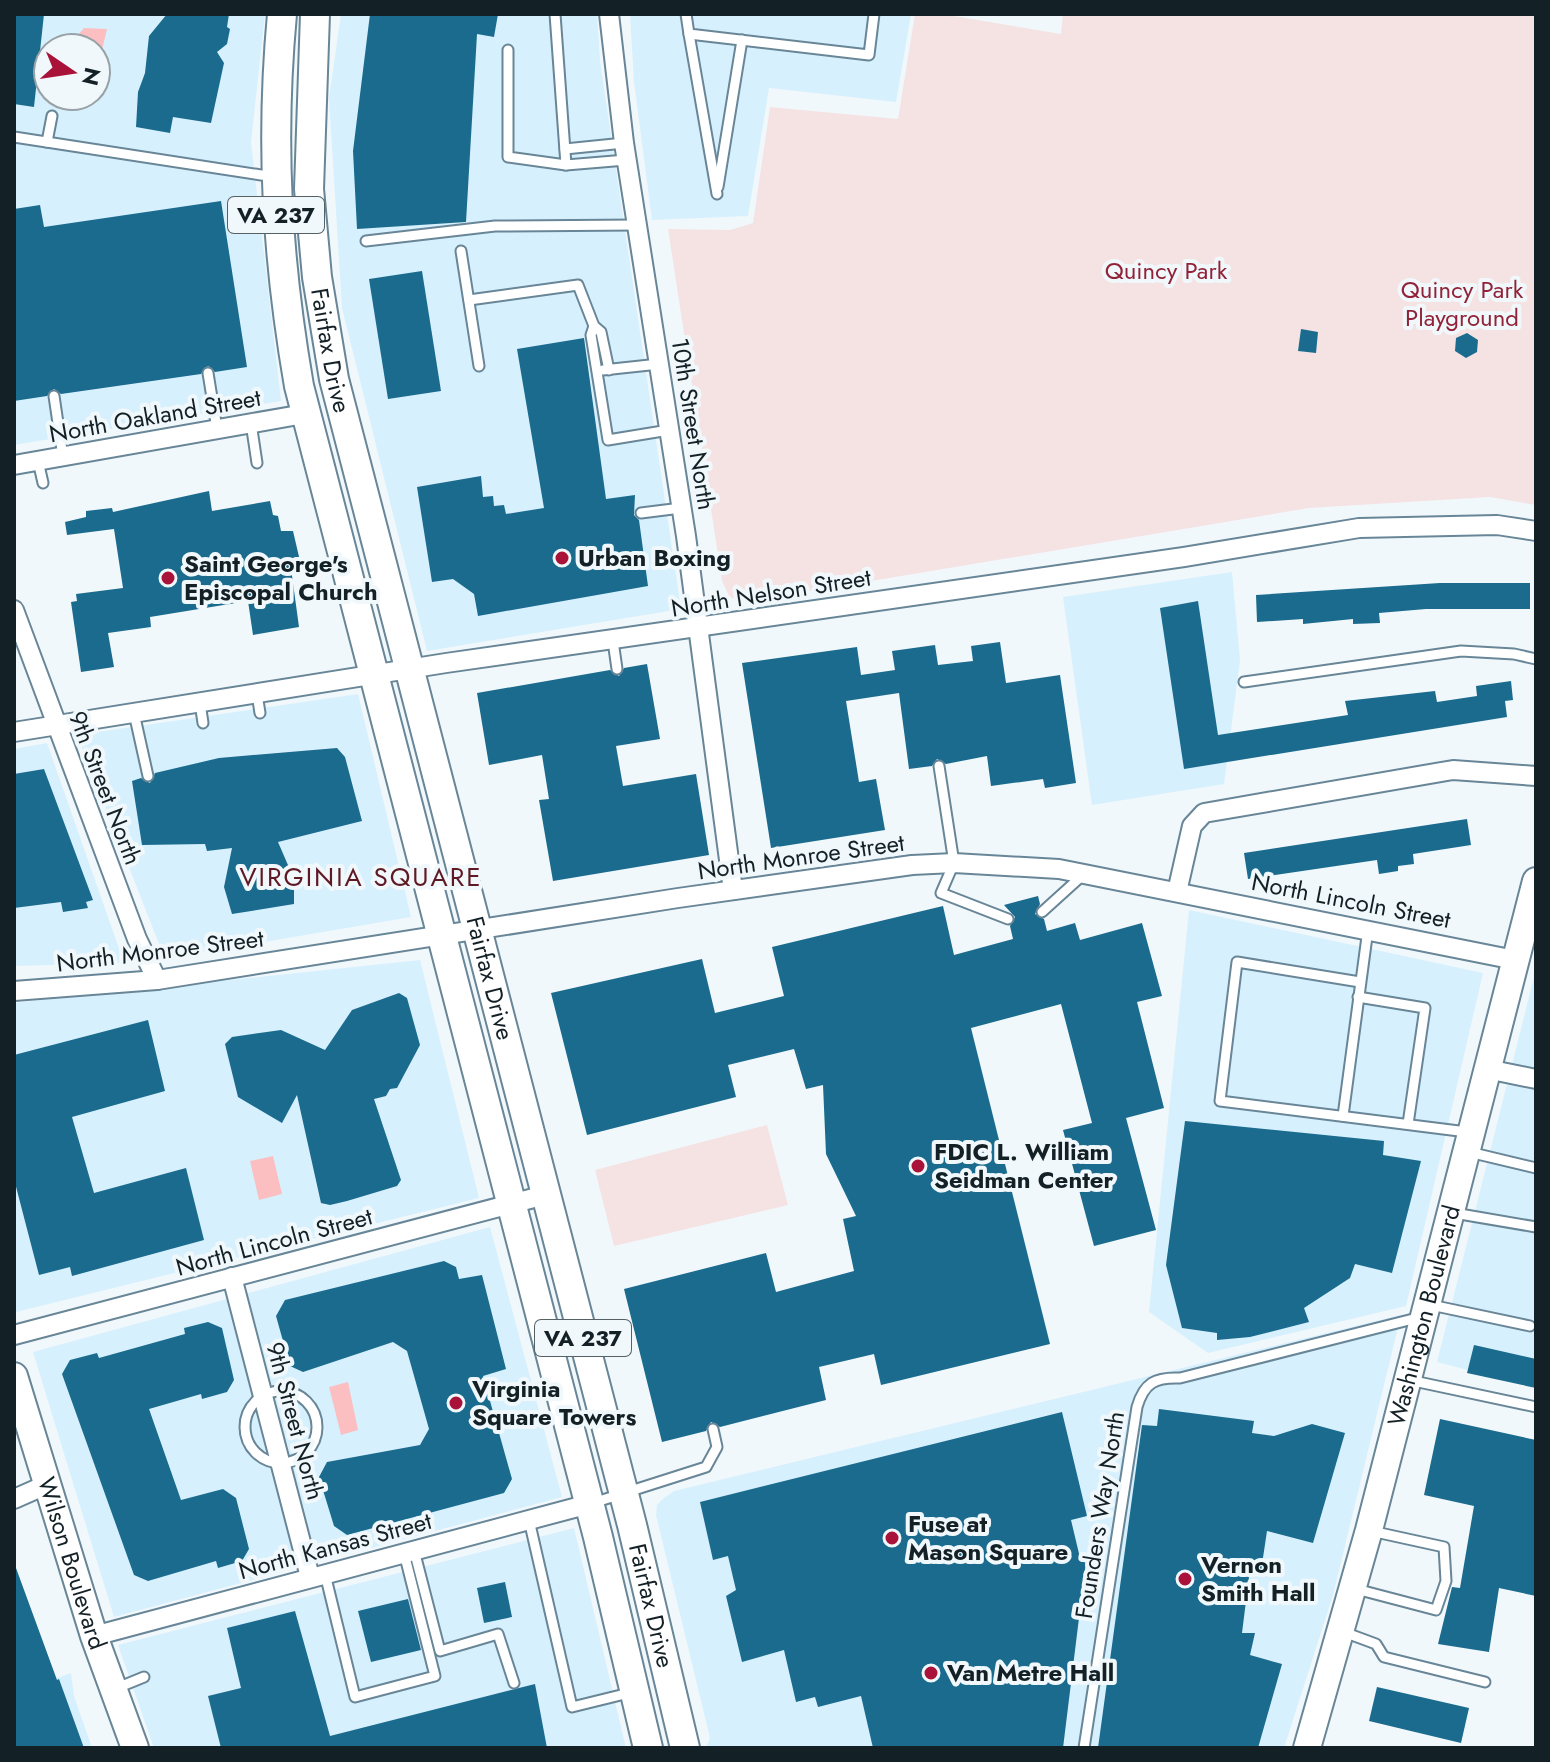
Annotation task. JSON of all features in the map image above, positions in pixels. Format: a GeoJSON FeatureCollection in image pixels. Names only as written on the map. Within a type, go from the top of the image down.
{"type":"FeatureCollection","features":[{"type":"Feature","properties":{"kind":"main road","name":"Fairfax Drive"},"geometry":{"type":"LineString","coordinates":[[282,14],[275,90],[274,177],[280,265],[304,414],[512,1205],[648,1748]]}},
{"type":"Feature","properties":{"kind":"main road","name":"Fairfax Drive"},"geometry":{"type":"LineString","coordinates":[[315,14],[309,189],[323,314],[340,406],[623,1492],[685,1748]]}},
{"type":"Feature","properties":{"kind":"main road"},"geometry":{"type":"LineString","coordinates":[[304,414],[340,406]]}},
{"type":"Feature","properties":{"kind":"main road","name":"Washington Boulevard"},"geometry":{"type":"LineString","coordinates":[[1307,1748],[1369,1530],[1536,881]]}},
{"type":"Feature","properties":{"kind":"main road","name":"Wilson Boulevard"},"geometry":{"type":"LineString","coordinates":[[15,1383],[94,1636],[135,1748]]}},
{"type":"Feature","properties":{"kind":"street","name":"10th Street North"},"geometry":{"type":"LineString","coordinates":[[609,14],[625,152],[681,508],[733,890]]}},
{"type":"Feature","properties":{"kind":"street","name":"North Oakland Street"},"geometry":{"type":"LineString","coordinates":[[14,465],[304,414]]}},
{"type":"Feature","properties":{"kind":"street","name":"North Nelson Street"},"geometry":{"type":"LineString","coordinates":[[14,732],[1359,528],[1497,525],[1536,531]]}},
{"type":"Feature","properties":{"kind":"street","name":"9th Street North"},"geometry":{"type":"LineString","coordinates":[[14,610],[140,947],[157,980]]}},
{"type":"Feature","properties":{"kind":"street"},"geometry":{"type":"LineString","coordinates":[[1177,892],[1192,826],[1204,813],[1453,770],[1536,776]]}},
{"type":"Feature","properties":{"kind":"street","name":"North Monroe Street"},"geometry":{"type":"LineString","coordinates":[[14,991],[157,980],[733,890],[954,863],[1032,866],[1177,892]]}},
{"type":"Feature","properties":{"kind":"street","name":"North Lincoln Street"},"geometry":{"type":"LineString","coordinates":[[1177,892],[1515,960]]}},
{"type":"Feature","properties":{"kind":"street"},"geometry":{"type":"LineString","coordinates":[[1487,1069],[1536,1079]]}},
{"type":"Feature","properties":{"kind":"street","name":"North Lincoln Street"},"geometry":{"type":"LineString","coordinates":[[14,1335],[545,1195]]}},
{"type":"Feature","properties":{"kind":"street","name":"9th Street North"},"geometry":{"type":"LineString","coordinates":[[232,1277],[281,1462],[318,1575]]}},
{"type":"Feature","properties":{"kind":"street"},"geometry":{"type":"LineString","coordinates":[[14,1499],[48,1484]]}},
{"type":"Feature","properties":{"kind":"street","name":"North Kansas Street"},"geometry":{"type":"LineString","coordinates":[[94,1636],[589,1504]]}},
{"type":"Feature","properties":{"kind":"lane"},"geometry":{"type":"LineString","coordinates":[[555,14],[566,165]]}},
{"type":"Feature","properties":{"kind":"lane"},"geometry":{"type":"LineString","coordinates":[[686,14],[717,194],[742,40]]}},
{"type":"Feature","properties":{"kind":"lane"},"geometry":{"type":"LineString","coordinates":[[689,34],[869,55],[874,14]]}},
{"type":"Feature","properties":{"kind":"lane"},"geometry":{"type":"LineString","coordinates":[[508,50],[508,157],[566,165],[625,152]]}},
{"type":"Feature","properties":{"kind":"lane"},"geometry":{"type":"LineString","coordinates":[[47,142],[52,116]]}},
{"type":"Feature","properties":{"kind":"lane"},"geometry":{"type":"LineString","coordinates":[[14,137],[274,177]]}},
{"type":"Feature","properties":{"kind":"lane"},"geometry":{"type":"LineString","coordinates":[[565,149],[625,152]]}},
{"type":"Feature","properties":{"kind":"lane"},"geometry":{"type":"LineString","coordinates":[[366,241],[495,226],[637,225]]}},
{"type":"Feature","properties":{"kind":"lane"},"geometry":{"type":"LineString","coordinates":[[461,251],[479,366]]}},
{"type":"Feature","properties":{"kind":"lane"},"geometry":{"type":"LineString","coordinates":[[469,300],[578,285],[594,326],[601,332],[609,370]]}},
{"type":"Feature","properties":{"kind":"lane"},"geometry":{"type":"LineString","coordinates":[[594,326],[591,335],[608,440],[669,430]]}},
{"type":"Feature","properties":{"kind":"lane"},"geometry":{"type":"LineString","coordinates":[[598,371],[659,364]]}},
{"type":"Feature","properties":{"kind":"lane"},"geometry":{"type":"LineString","coordinates":[[208,373],[217,429]]}},
{"type":"Feature","properties":{"kind":"lane"},"geometry":{"type":"LineString","coordinates":[[54,396],[63,457]]}},
{"type":"Feature","properties":{"kind":"lane"},"geometry":{"type":"LineString","coordinates":[[251,423],[257,463]]}},
{"type":"Feature","properties":{"kind":"lane"},"geometry":{"type":"LineString","coordinates":[[38,461],[43,483]]}},
{"type":"Feature","properties":{"kind":"lane"},"geometry":{"type":"LineString","coordinates":[[641,513],[681,508]]}},
{"type":"Feature","properties":{"kind":"lane"},"geometry":{"type":"LineString","coordinates":[[613,641],[617,669]]}},
{"type":"Feature","properties":{"kind":"lane"},"geometry":{"type":"LineString","coordinates":[[1244,682],[1461,651],[1514,654],[1536,659]]}},
{"type":"Feature","properties":{"kind":"lane"},"geometry":{"type":"LineString","coordinates":[[257,694],[260,713]]}},
{"type":"Feature","properties":{"kind":"lane"},"geometry":{"type":"LineString","coordinates":[[200,703],[203,723]]}},
{"type":"Feature","properties":{"kind":"lane"},"geometry":{"type":"LineString","coordinates":[[134,713],[148,776]]}},
{"type":"Feature","properties":{"kind":"lane"},"geometry":{"type":"LineString","coordinates":[[939,766],[954,863],[941,893],[1008,919]]}},
{"type":"Feature","properties":{"kind":"lane"},"geometry":{"type":"LineString","coordinates":[[1042,912],[1085,874]]}},
{"type":"Feature","properties":{"kind":"lane"},"geometry":{"type":"LineString","coordinates":[[1343,1116],[1368,928]]}},
{"type":"Feature","properties":{"kind":"lane"},"geometry":{"type":"LineString","coordinates":[[1360,982],[1237,962],[1220,1101],[1408,1124],[1468,1142],[1536,1168]]}},
{"type":"Feature","properties":{"kind":"lane"},"geometry":{"type":"LineString","coordinates":[[1358,997],[1425,1008],[1408,1124]]}},
{"type":"Feature","properties":{"kind":"lane"},"geometry":{"type":"LineString","coordinates":[[1451,1212],[1536,1227]]}},
{"type":"Feature","properties":{"kind":"lane"},"geometry":{"type":"LineString","coordinates":[[1426,1310],[1530,1326]]}},
{"type":"Feature","properties":{"kind":"lane","name":"Founders Way North"},"geometry":{"type":"LineString","coordinates":[[1084,1748],[1137,1407],[1145,1387],[1155,1379],[1180,1378],[1426,1310]]}},
{"type":"Feature","properties":{"kind":"lane"},"geometry":{"type":"LineString","coordinates":[[1406,1380],[1536,1407]]}},
{"type":"Feature","properties":{"kind":"lane"},"geometry":{"type":"LineString","coordinates":[[281,1391],[292,1393],[309,1405],[316,1425],[311,1446],[296,1459],[281,1462],[259,1456],[247,1440],[249,1411],[263,1396],[281,1391]]}},
{"type":"Feature","properties":{"kind":"lane"},"geometry":{"type":"LineString","coordinates":[[589,1504],[706,1467],[717,1447],[713,1429]]}},
{"type":"Feature","properties":{"kind":"lane"},"geometry":{"type":"LineString","coordinates":[[529,1520],[572,1707],[633,1692]]}},
{"type":"Feature","properties":{"kind":"lane"},"geometry":{"type":"LineString","coordinates":[[1353,1588],[1436,1610],[1446,1581],[1444,1547],[1369,1530]]}},
{"type":"Feature","properties":{"kind":"lane"},"geometry":{"type":"LineString","coordinates":[[318,1575],[355,1697],[435,1676],[409,1552]]}},
{"type":"Feature","properties":{"kind":"lane"},"geometry":{"type":"LineString","coordinates":[[409,1552],[440,1651],[498,1634],[514,1683]]}},
{"type":"Feature","properties":{"kind":"lane"},"geometry":{"type":"LineString","coordinates":[[1341,1630],[1376,1644],[1384,1657],[1485,1682]]}},
{"type":"Feature","properties":{"kind":"lane"},"geometry":{"type":"LineString","coordinates":[[114,1689],[144,1677]]}},
{"type":"Feature","properties":{"kind":"shaded area"},"geometry":{"type":"Polygon","coordinates":[[[14,14],[265,14],[251,142],[281,401],[14,445],[14,14]]]}},
{"type":"Feature","properties":{"kind":"shaded area"},"geometry":{"type":"Polygon","coordinates":[[[341,14],[597,14],[600,61],[681,609],[427,651],[342,308],[329,98],[341,14]]]}},
{"type":"Feature","properties":{"kind":"shaded area"},"geometry":{"type":"Polygon","coordinates":[[[630,14],[911,14],[896,102],[769,88],[748,216],[652,220],[634,82],[630,14]]]}},
{"type":"Feature","properties":{"kind":"shaded area"},"geometry":{"type":"Polygon","coordinates":[[[84,28],[107,29],[106,32],[81,32],[84,28]]]}},
{"type":"Feature","properties":{"kind":"shaded area"},"geometry":{"type":"Polygon","coordinates":[[[1232,572],[1240,660],[1224,784],[1092,805],[1063,597],[1232,572]]]}},
{"type":"Feature","properties":{"kind":"shaded area"},"geometry":{"type":"Polygon","coordinates":[[[358,694],[411,917],[165,959],[77,735],[358,694]]]}},
{"type":"Feature","properties":{"kind":"shaded area"},"geometry":{"type":"Polygon","coordinates":[[[47,743],[124,963],[14,966],[14,749],[47,743]]]}},
{"type":"Feature","properties":{"kind":"shaded area"},"geometry":{"type":"Polygon","coordinates":[[[1189,910],[1483,973],[1406,1306],[1208,1353],[1149,1312],[1189,910]]]}},
{"type":"Feature","properties":{"kind":"shaded area"},"geometry":{"type":"Polygon","coordinates":[[[420,960],[479,1198],[16,1312],[14,1003],[420,960]]]}},
{"type":"Feature","properties":{"kind":"shaded area"},"geometry":{"type":"Polygon","coordinates":[[[1536,969],[1536,1388],[1437,1362],[1536,969]]]}},
{"type":"Feature","properties":{"kind":"shaded area"},"geometry":{"type":"Polygon","coordinates":[[[273,1156],[282,1194],[259,1200],[250,1161],[273,1156]]]}},
{"type":"Feature","properties":{"kind":"shaded area"},"geometry":{"type":"Polygon","coordinates":[[[490,1227],[562,1497],[114,1617],[33,1352],[490,1227]]]}},
{"type":"Feature","properties":{"kind":"shaded area"},"geometry":{"type":"Polygon","coordinates":[[[1401,1315],[1333,1595],[1284,1748],[706,1748],[710,1738],[656,1515],[657,1505],[674,1491],[1401,1315]]]}},
{"type":"Feature","properties":{"kind":"shaded area"},"geometry":{"type":"Polygon","coordinates":[[[348,1382],[358,1430],[341,1435],[329,1387],[348,1382]]]}},
{"type":"Feature","properties":{"kind":"shaded area"},"geometry":{"type":"Polygon","coordinates":[[[574,1528],[626,1748],[154,1748],[118,1645],[574,1528]]]}},
{"type":"Feature","properties":{"kind":"shaded area"},"geometry":{"type":"Polygon","coordinates":[[[71,1673],[74,1696],[92,1748],[14,1748],[14,1693],[71,1673]]]}},
{"type":"Feature","properties":{"kind":"green space","name":"Quincy Park"},"geometry":{"type":"Polygon","coordinates":[[[915,14],[942,14],[1061,34],[1063,14],[1536,14],[1536,505],[1490,497],[1309,508],[740,603],[729,596],[722,581],[668,229],[730,230],[753,223],[770,107],[898,119],[915,14]]]}},
{"type":"Feature","properties":{"kind":"green space"},"geometry":{"type":"Polygon","coordinates":[[[767,1125],[788,1205],[614,1246],[595,1170],[767,1125]]]}},
{"type":"Feature","properties":{"kind":"building"},"geometry":{"type":"Polygon","coordinates":[[[14,14],[44,14],[42,32],[32,32],[32,107],[14,104],[14,14]]]}},
{"type":"Feature","properties":{"kind":"building"},"geometry":{"type":"Polygon","coordinates":[[[167,14],[229,14],[227,27],[230,29],[227,44],[217,52],[224,63],[211,123],[173,117],[170,133],[136,127],[138,92],[145,73],[149,36],[167,14]]]}},
{"type":"Feature","properties":{"kind":"building"},"geometry":{"type":"Polygon","coordinates":[[[370,14],[498,14],[494,37],[477,34],[466,222],[357,229],[353,151],[370,14]]]}},
{"type":"Feature","properties":{"kind":"building"},"geometry":{"type":"Polygon","coordinates":[[[221,201],[247,367],[215,372],[208,366],[201,374],[61,394],[54,389],[47,396],[14,401],[14,209],[40,205],[44,227],[221,201]]]}},
{"type":"Feature","properties":{"kind":"building"},"geometry":{"type":"Polygon","coordinates":[[[422,271],[441,391],[388,399],[369,279],[422,271]]]}},
{"type":"Feature","properties":{"kind":"building"},"geometry":{"type":"Polygon","coordinates":[[[1301,329],[1318,332],[1316,353],[1298,351],[1301,329]]]}},
{"type":"Feature","properties":{"kind":"building"},"geometry":{"type":"Polygon","coordinates":[[[1467,333],[1478,340],[1477,352],[1466,358],[1455,351],[1456,338],[1467,333]]]}},
{"type":"Feature","properties":{"kind":"building"},"geometry":{"type":"Polygon","coordinates":[[[584,338],[606,499],[635,495],[634,515],[639,520],[648,586],[478,616],[474,594],[453,579],[432,582],[417,487],[481,476],[483,497],[493,496],[494,506],[504,505],[506,514],[544,508],[517,349],[584,338]]]}},
{"type":"Feature","properties":{"kind":"building","name":"Saint George's Episcopal Church"},"geometry":{"type":"Polygon","coordinates":[[[209,491],[212,511],[270,501],[281,531],[293,531],[300,561],[290,561],[299,627],[253,635],[248,601],[150,617],[151,627],[108,633],[114,667],[81,672],[71,602],[77,601],[76,594],[123,588],[114,529],[67,535],[65,522],[86,517],[86,511],[112,508],[113,512],[209,491]]]}},
{"type":"Feature","properties":{"kind":"building"},"geometry":{"type":"Polygon","coordinates":[[[1440,583],[1530,583],[1530,609],[1426,609],[1379,613],[1380,623],[1353,624],[1353,619],[1303,624],[1303,619],[1257,622],[1256,595],[1440,583]]]}},
{"type":"Feature","properties":{"kind":"building"},"geometry":{"type":"Polygon","coordinates":[[[1198,601],[1218,735],[1348,715],[1345,701],[1435,691],[1437,702],[1477,696],[1476,686],[1511,681],[1513,700],[1505,701],[1507,717],[1184,769],[1160,608],[1198,601]]]}},
{"type":"Feature","properties":{"kind":"building"},"geometry":{"type":"Polygon","coordinates":[[[1000,642],[1006,683],[1060,675],[1076,783],[1045,788],[1043,779],[991,786],[987,756],[946,764],[937,759],[932,766],[909,769],[899,693],[846,701],[859,782],[876,779],[885,830],[771,848],[742,663],[857,647],[861,675],[895,670],[892,651],[935,645],[938,665],[973,661],[971,646],[1000,642]]]}},
{"type":"Feature","properties":{"kind":"building"},"geometry":{"type":"Polygon","coordinates":[[[647,664],[660,739],[616,746],[623,786],[696,774],[709,855],[553,881],[539,800],[549,799],[542,755],[489,765],[477,693],[610,670],[619,676],[624,668],[647,664]]]}},
{"type":"Feature","properties":{"kind":"building"},"geometry":{"type":"Polygon","coordinates":[[[337,748],[345,757],[362,821],[278,842],[294,879],[294,904],[232,914],[224,887],[232,848],[207,851],[205,844],[142,845],[132,781],[141,778],[150,783],[155,773],[219,758],[337,748]]]}},
{"type":"Feature","properties":{"kind":"building"},"geometry":{"type":"Polygon","coordinates":[[[44,769],[93,900],[86,902],[88,908],[63,912],[61,902],[14,908],[14,774],[44,769]]]}},
{"type":"Feature","properties":{"kind":"building"},"geometry":{"type":"Polygon","coordinates":[[[1467,819],[1471,845],[1413,854],[1414,864],[1398,866],[1398,871],[1379,874],[1377,860],[1248,879],[1244,853],[1467,819]]]}},
{"type":"Feature","properties":{"kind":"building","name":"FDIC L. William Seidman Center"},"geometry":{"type":"Polygon","coordinates":[[[1038,896],[1040,904],[1035,914],[1044,919],[1047,931],[1075,923],[1080,940],[1142,923],[1162,996],[1137,1002],[1164,1108],[1126,1118],[1156,1230],[1094,1246],[1063,1130],[1092,1123],[1061,1004],[971,1028],[1050,1344],[881,1385],[874,1354],[819,1367],[826,1400],[720,1427],[711,1422],[706,1431],[662,1442],[624,1289],[766,1253],[776,1292],[854,1271],[843,1219],[856,1216],[826,1154],[823,1085],[806,1089],[794,1049],[728,1065],[736,1097],[587,1135],[551,993],[702,959],[715,1013],[784,996],[772,947],[943,906],[954,955],[1013,939],[1010,926],[1015,917],[1004,905],[1038,896]]]}},
{"type":"Feature","properties":{"kind":"building"},"geometry":{"type":"Polygon","coordinates":[[[399,993],[407,998],[420,1045],[397,1088],[390,1089],[386,1096],[374,1099],[401,1180],[397,1186],[347,1201],[330,1205],[321,1203],[297,1095],[282,1123],[238,1097],[225,1044],[232,1037],[281,1030],[325,1050],[352,1010],[399,993]]]}},
{"type":"Feature","properties":{"kind":"building"},"geometry":{"type":"Polygon","coordinates":[[[148,1020],[165,1091],[72,1117],[94,1193],[186,1168],[204,1240],[72,1276],[70,1267],[39,1275],[14,1179],[14,1055],[148,1020]]]}},
{"type":"Feature","properties":{"kind":"building"},"geometry":{"type":"Polygon","coordinates":[[[1185,1121],[1384,1141],[1383,1155],[1421,1161],[1392,1273],[1355,1264],[1350,1278],[1304,1308],[1309,1322],[1250,1337],[1217,1340],[1217,1333],[1182,1328],[1166,1265],[1185,1121]]]}},
{"type":"Feature","properties":{"kind":"building","name":"Virginia Square Towers"},"geometry":{"type":"Polygon","coordinates":[[[444,1261],[456,1267],[459,1279],[482,1275],[506,1369],[483,1376],[512,1479],[504,1493],[347,1535],[334,1526],[319,1477],[327,1462],[420,1445],[429,1429],[407,1351],[393,1342],[303,1372],[290,1366],[276,1316],[285,1300],[444,1261]]]}},
{"type":"Feature","properties":{"kind":"building"},"geometry":{"type":"Polygon","coordinates":[[[208,1322],[222,1328],[234,1380],[227,1392],[202,1399],[201,1394],[149,1409],[181,1500],[223,1489],[236,1498],[249,1549],[242,1561],[218,1568],[216,1561],[148,1581],[134,1575],[62,1374],[70,1360],[97,1353],[99,1358],[185,1334],[184,1328],[208,1322]]]}},
{"type":"Feature","properties":{"kind":"building"},"geometry":{"type":"Polygon","coordinates":[[[1474,1345],[1536,1359],[1536,1388],[1467,1373],[1474,1345]]]}},
{"type":"Feature","properties":{"kind":"building","name":"Vernon Smith Hall"},"geometry":{"type":"Polygon","coordinates":[[[1159,1409],[1254,1421],[1252,1433],[1274,1436],[1312,1424],[1345,1433],[1313,1543],[1267,1531],[1261,1571],[1250,1569],[1242,1633],[1255,1633],[1250,1655],[1282,1664],[1258,1748],[1098,1748],[1142,1425],[1157,1426],[1159,1409]]]}},
{"type":"Feature","properties":{"kind":"building","name":"Fuse at Mason Square"},"geometry":{"type":"Polygon","coordinates":[[[1062,1412],[1087,1516],[1071,1520],[1081,1562],[1086,1561],[1063,1748],[873,1748],[861,1696],[818,1707],[815,1697],[796,1702],[784,1650],[742,1662],[726,1596],[736,1590],[728,1556],[713,1560],[700,1502],[1062,1412]]]}},
{"type":"Feature","properties":{"kind":"building"},"geometry":{"type":"Polygon","coordinates":[[[1440,1419],[1536,1440],[1536,1596],[1499,1588],[1489,1652],[1438,1644],[1452,1587],[1460,1588],[1474,1506],[1424,1495],[1440,1419]]]}},
{"type":"Feature","properties":{"kind":"building"},"geometry":{"type":"Polygon","coordinates":[[[16,1568],[57,1680],[84,1748],[14,1748],[16,1568]]]}},
{"type":"Feature","properties":{"kind":"building"},"geometry":{"type":"Polygon","coordinates":[[[505,1582],[512,1617],[484,1623],[477,1588],[505,1582]]]}},
{"type":"Feature","properties":{"kind":"building"},"geometry":{"type":"Polygon","coordinates":[[[408,1599],[421,1650],[371,1662],[358,1611],[408,1599]]]}},
{"type":"Feature","properties":{"kind":"building"},"geometry":{"type":"Polygon","coordinates":[[[295,1611],[330,1736],[535,1684],[547,1748],[221,1748],[208,1696],[241,1688],[227,1628],[295,1611]]]}},
{"type":"Feature","properties":{"kind":"building"},"geometry":{"type":"Polygon","coordinates":[[[1377,1687],[1469,1708],[1461,1743],[1369,1721],[1377,1687]]]}},
{"type":"Feature","properties":{"kind":"place","name":"Urban Boxing"},"geometry":{"type":"Point","coordinates":[562,558]}},
{"type":"Feature","properties":{"kind":"place","name":"Saint George's Episcopal Church"},"geometry":{"type":"Point","coordinates":[168,578]}},
{"type":"Feature","properties":{"kind":"place","name":"FDIC L. William Seidman Center"},"geometry":{"type":"Point","coordinates":[918,1166]}},
{"type":"Feature","properties":{"kind":"place","name":"Virginia Square Towers"},"geometry":{"type":"Point","coordinates":[456,1403]}},
{"type":"Feature","properties":{"kind":"place","name":"Fuse at Mason Square"},"geometry":{"type":"Point","coordinates":[892,1538]}},
{"type":"Feature","properties":{"kind":"place","name":"Vernon Smith Hall"},"geometry":{"type":"Point","coordinates":[1185,1579]}},
{"type":"Feature","properties":{"kind":"place","name":"Van Metre Hall"},"geometry":{"type":"Point","coordinates":[931,1673]}},
{"type":"Feature","properties":{"kind":"district","name":"VIRGINIA SQUARE"},"geometry":{"type":"Point","coordinates":[361,877]}},
{"type":"Feature","properties":{"kind":"park label","name":"Quincy Park Playground"},"geometry":{"type":"Point","coordinates":[1462,304]}}]}
